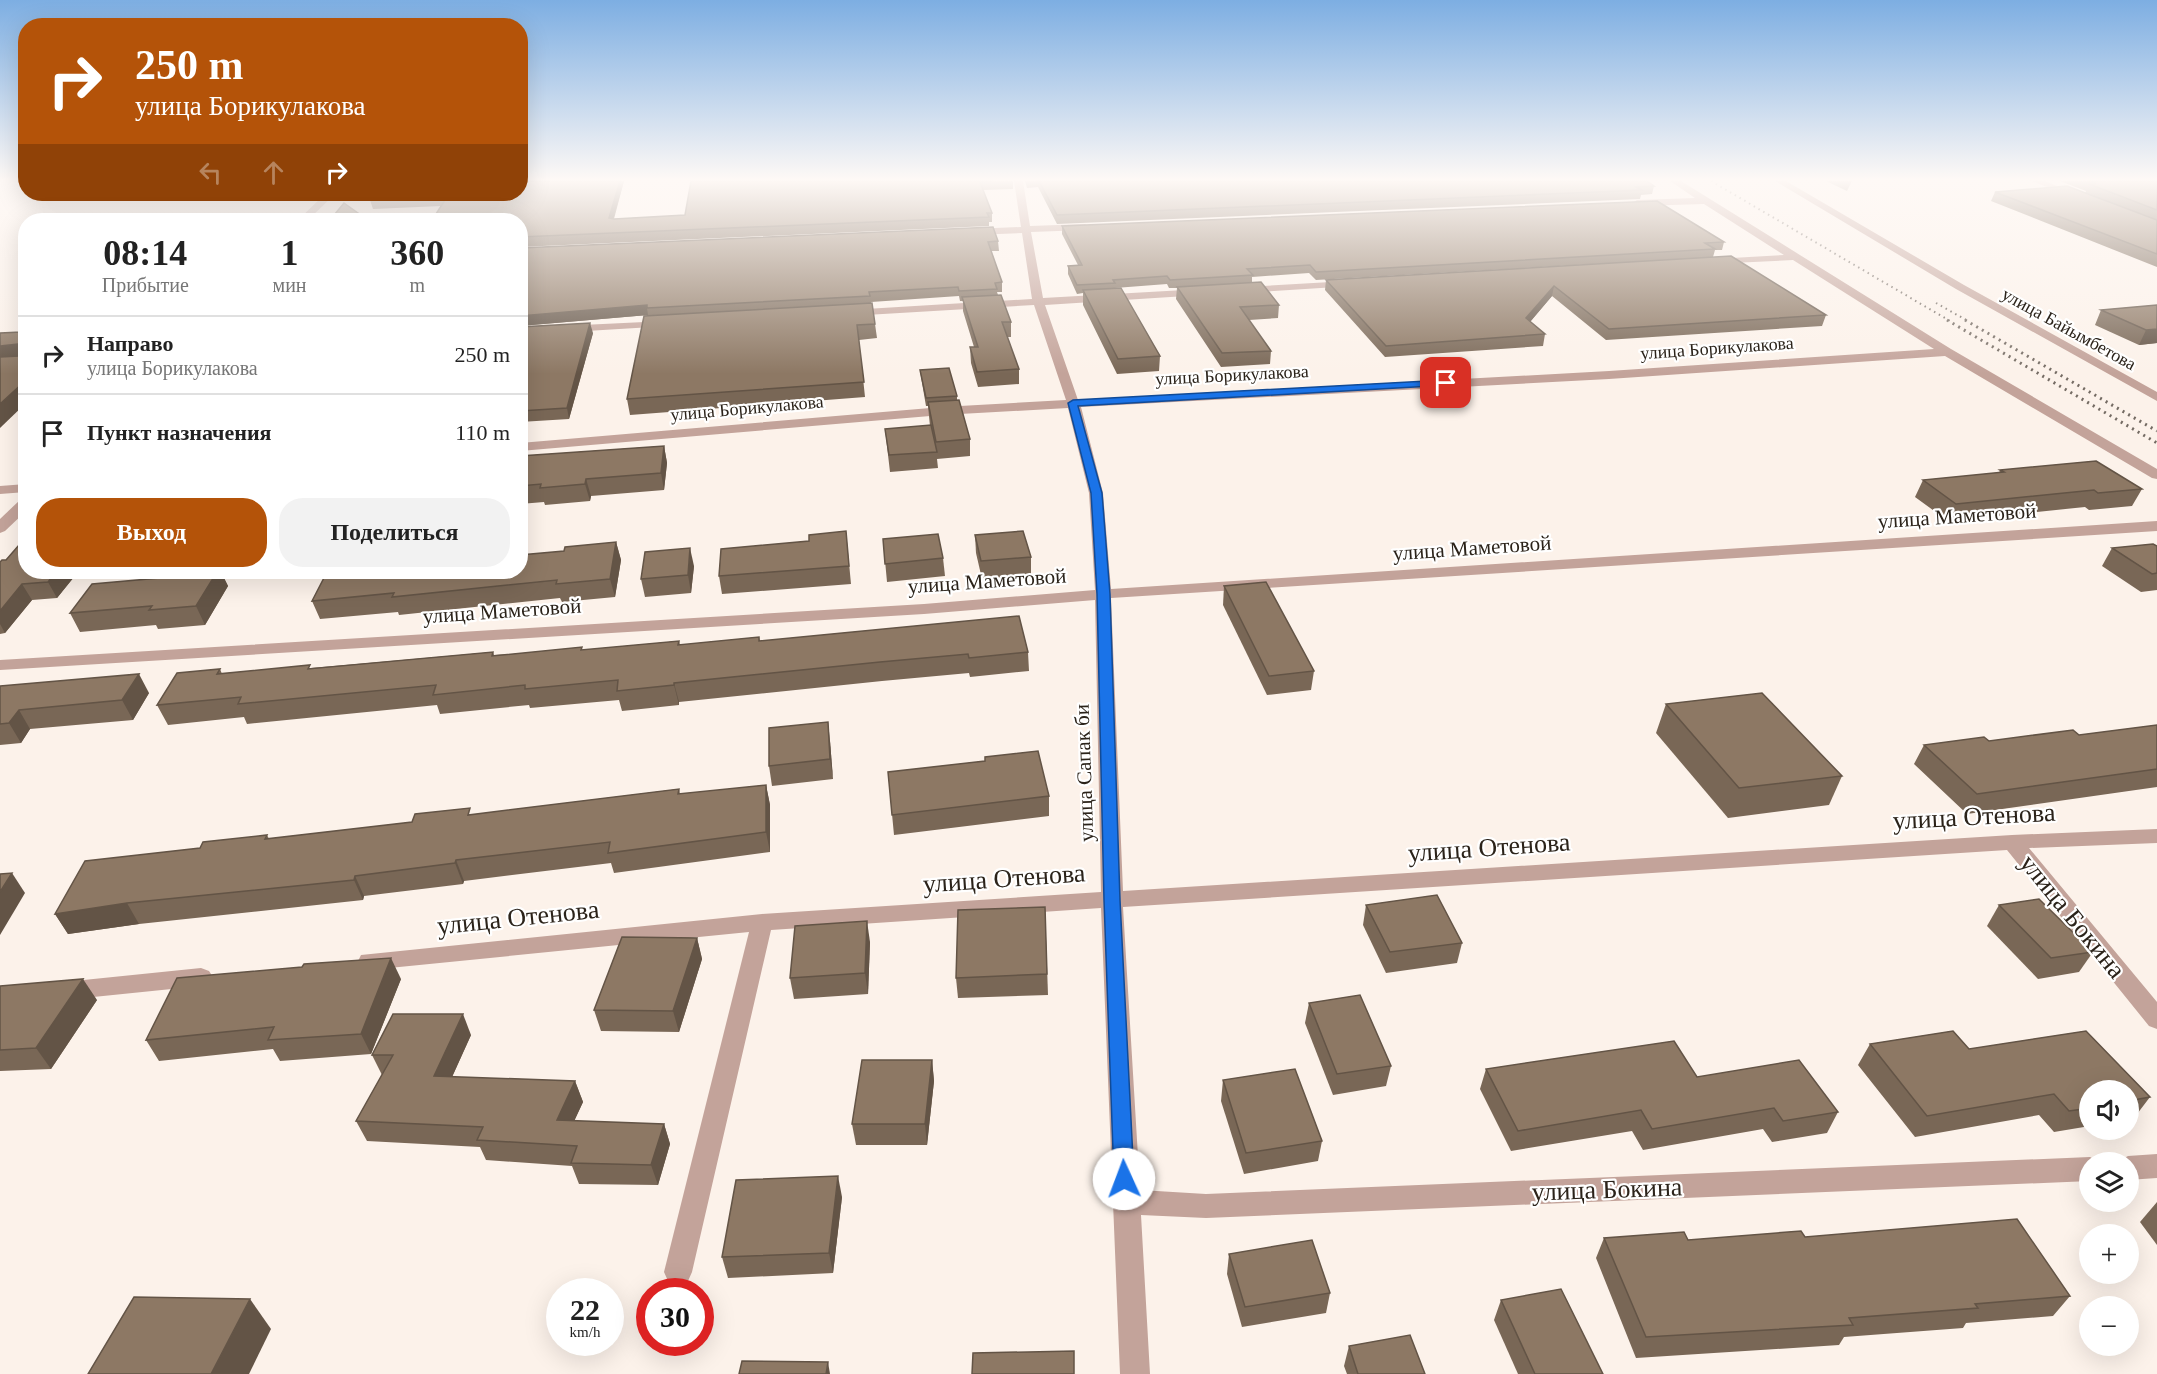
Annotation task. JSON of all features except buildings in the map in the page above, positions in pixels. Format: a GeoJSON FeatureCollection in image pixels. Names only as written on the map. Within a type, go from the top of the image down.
{"type":"FeatureCollection","features":[{"type":"Feature","properties":{"kind":"street","name":"улица Сапак би"},"geometry":{"type":"LineString","coordinates":[[1027,245],[1038,302],[1073,403],[1096,493],[1103,594],[1112,900],[1135,1374]]}},
{"type":"Feature","properties":{"kind":"street"},"geometry":{"type":"LineString","coordinates":[[1776,245],[1947,352],[2157,475]]}},
{"type":"Feature","properties":{"kind":"street","name":"улица Байымбетова"},"geometry":{"type":"LineString","coordinates":[[1888,245],[2157,397]]}},
{"type":"Feature","properties":{"kind":"street"},"geometry":{"type":"LineString","coordinates":[[1701,263],[1795,257]]}},
{"type":"Feature","properties":{"kind":"street"},"geometry":{"type":"LineString","coordinates":[[838,314],[1358,283]]}},
{"type":"Feature","properties":{"kind":"street"},"geometry":{"type":"LineString","coordinates":[[528,332],[674,323]]}},
{"type":"Feature","properties":{"kind":"street","name":"улица Борикулакова"},"geometry":{"type":"LineString","coordinates":[[528,446],[942,411],[1609,375],[1947,352]]}},
{"type":"Feature","properties":{"kind":"street"},"geometry":{"type":"LineString","coordinates":[[0,490],[18,489]]}},
{"type":"Feature","properties":{"kind":"street"},"geometry":{"type":"LineString","coordinates":[[0,528],[18,510]]}},
{"type":"Feature","properties":{"kind":"street","name":"улица Маметовой"},"geometry":{"type":"LineString","coordinates":[[0,665],[913,609],[1103,594],[2157,526]]}},
{"type":"Feature","properties":{"kind":"street","name":"улица Отенова"},"geometry":{"type":"LineString","coordinates":[[345,963],[762,921],[2012,842],[2157,836]]}},
{"type":"Feature","properties":{"kind":"street","name":"улица Бокина"},"geometry":{"type":"LineString","coordinates":[[2012,842],[2157,1019]]}},
{"type":"Feature","properties":{"kind":"street"},"geometry":{"type":"LineString","coordinates":[[678,1272],[762,921]]}},
{"type":"Feature","properties":{"kind":"street"},"geometry":{"type":"LineString","coordinates":[[48,993],[226,975]]}},
{"type":"Feature","properties":{"kind":"street"},"geometry":{"type":"LineString","coordinates":[[2139,1167],[2157,1166]]}},
{"type":"Feature","properties":{"kind":"street","name":"улица Бокина"},"geometry":{"type":"LineString","coordinates":[[1125,1203],[1206,1206],[2079,1169]]}},
{"type":"Feature","properties":{"kind":"railway"},"geometry":{"type":"LineString","coordinates":[[1820,245],[1950,321]]}},
{"type":"Feature","properties":{"kind":"railway"},"geometry":{"type":"LineString","coordinates":[[1936,303],[1968,321]]}},
{"type":"Feature","properties":{"kind":"railway"},"geometry":{"type":"LineString","coordinates":[[1947,320],[2157,443]]}},
{"type":"Feature","properties":{"kind":"railway"},"geometry":{"type":"LineString","coordinates":[[1965,320],[2157,431]]}},
{"type":"Feature","properties":{"kind":"route"},"geometry":{"type":"LineString","coordinates":[[1124,1179],[1112,900],[1103,594],[1096,493],[1073,403],[1446,383]]}}]}
